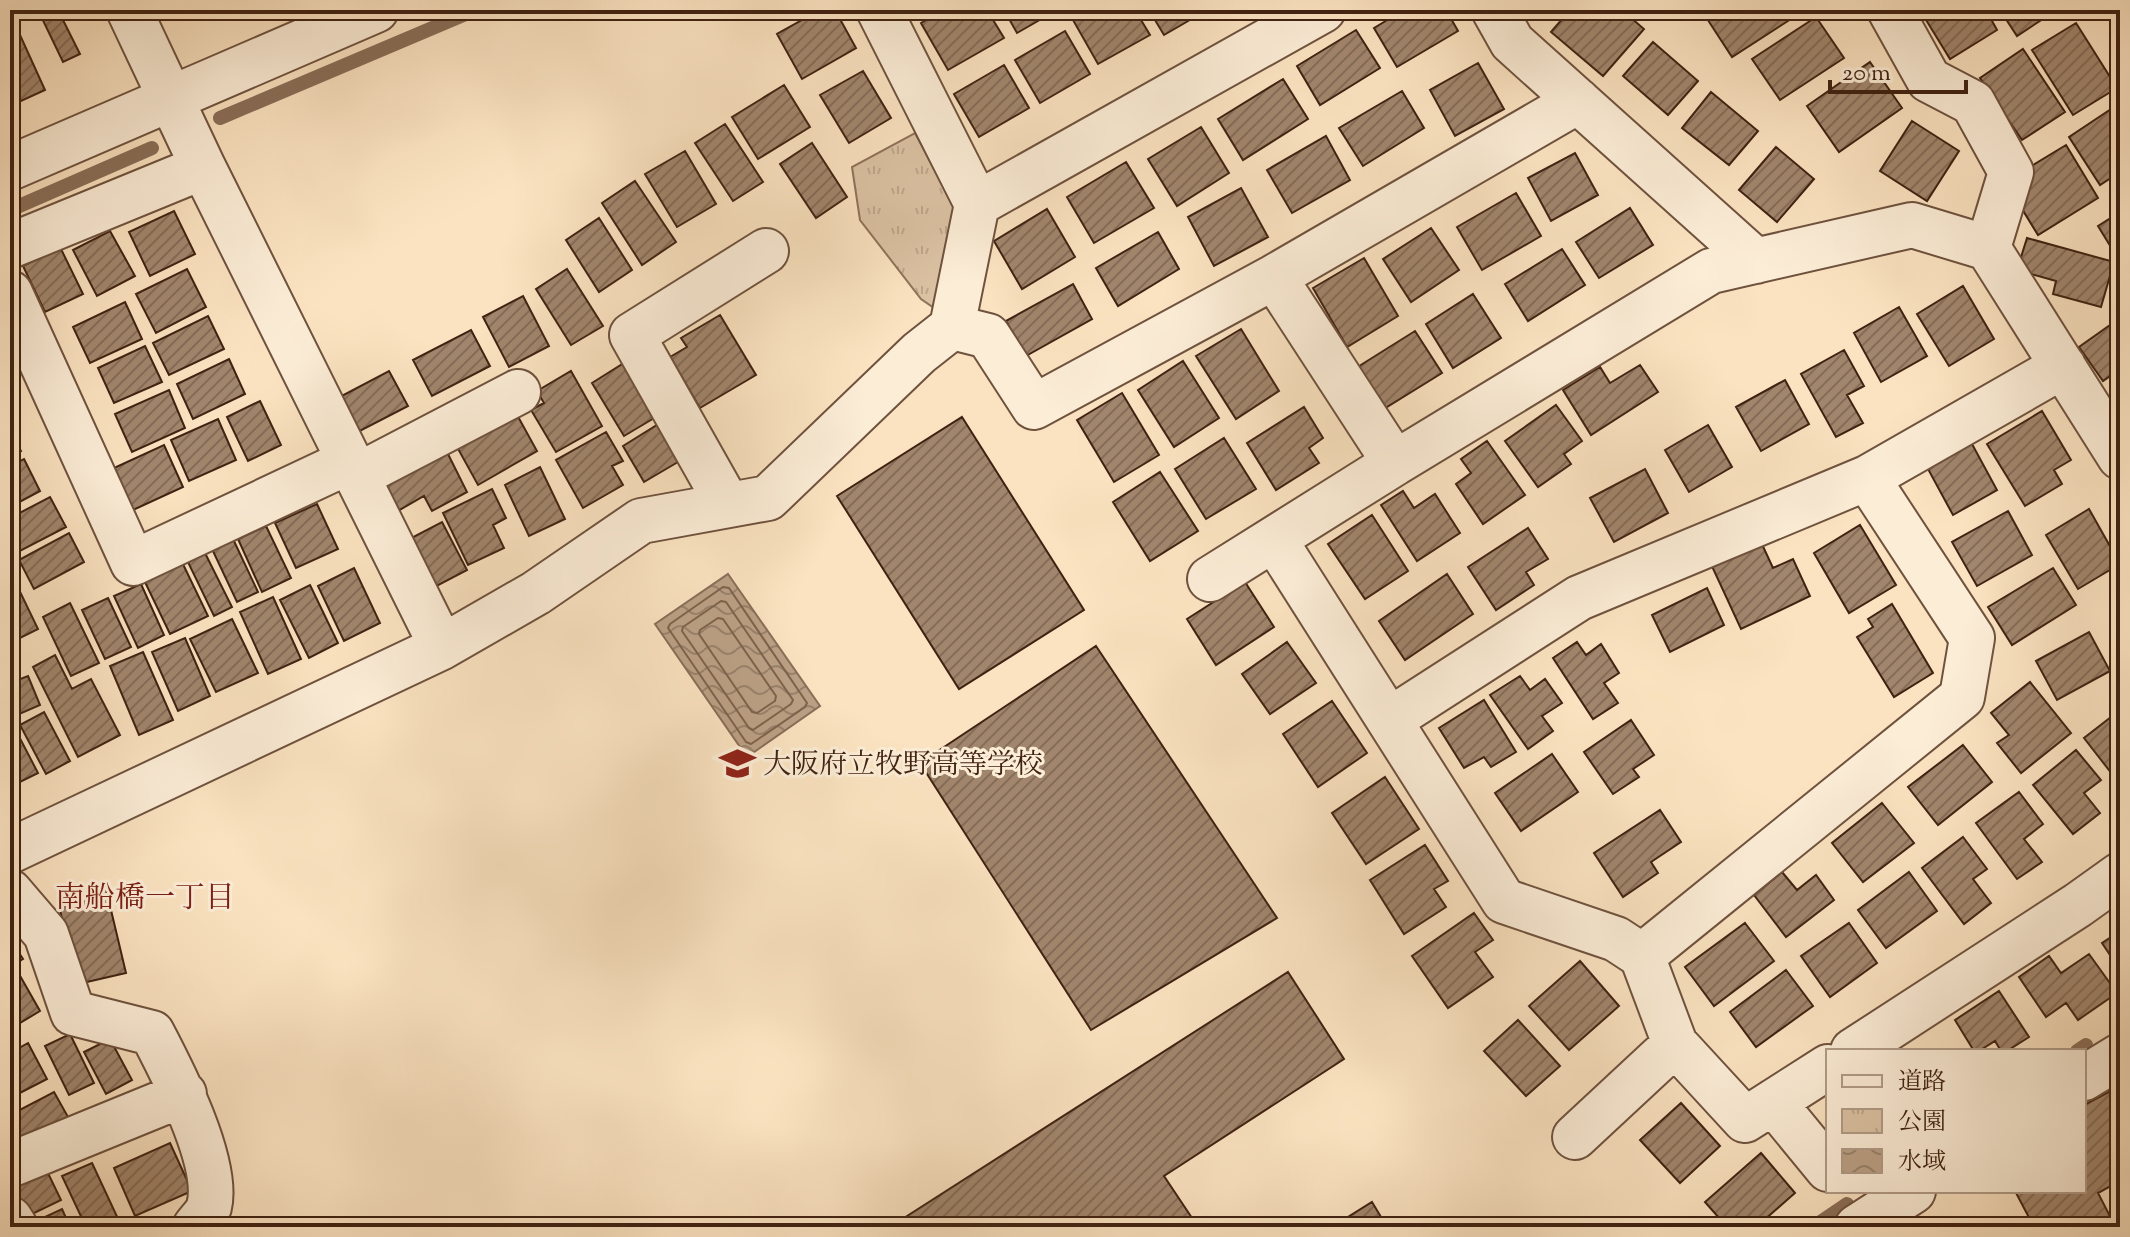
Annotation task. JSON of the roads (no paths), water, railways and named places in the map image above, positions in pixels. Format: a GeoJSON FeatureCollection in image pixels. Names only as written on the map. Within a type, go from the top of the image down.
{"type":"FeatureCollection","features":[{"type":"Feature","properties":{"kind":"street"},"geometry":{"type":"LineString","coordinates":[[129,10],[169,98],[442,647]]}},
{"type":"Feature","properties":{"kind":"street"},"geometry":{"type":"LineString","coordinates":[[10,168],[376,10]]}},
{"type":"Feature","properties":{"kind":"street"},"geometry":{"type":"LineString","coordinates":[[10,851],[442,647],[536,593],[641,521],[768,498],[919,353],[952,327],[977,204],[879,10]]}},
{"type":"Feature","properties":{"kind":"street"},"geometry":{"type":"LineString","coordinates":[[977,204],[1323,10]]}},
{"type":"Feature","properties":{"kind":"street"},"geometry":{"type":"LineString","coordinates":[[1494,10],[1512,42],[1756,261]]}},
{"type":"Feature","properties":{"kind":"street"},"geometry":{"type":"LineString","coordinates":[[1890,10],[1929,80],[1973,103],[2011,172],[1988,248]]}},
{"type":"Feature","properties":{"kind":"street"},"geometry":{"type":"LineString","coordinates":[[952,327],[988,336],[1034,407],[1274,277],[1578,101]]}},
{"type":"Feature","properties":{"kind":"street"},"geometry":{"type":"LineString","coordinates":[[10,246],[203,167]]}},
{"type":"Feature","properties":{"kind":"street"},"geometry":{"type":"LineString","coordinates":[[1210,579],[1711,271],[1912,225],[1988,248],[2120,457]]}},
{"type":"Feature","properties":{"kind":"street"},"geometry":{"type":"LineString","coordinates":[[728,505],[632,335],[766,251]]}},
{"type":"Feature","properties":{"kind":"street"},"geometry":{"type":"LineString","coordinates":[[1274,277],[1395,463]]}},
{"type":"Feature","properties":{"kind":"street"},"geometry":{"type":"LineString","coordinates":[[10,293],[133,563],[354,469],[518,392]]}},
{"type":"Feature","properties":{"kind":"street"},"geometry":{"type":"LineString","coordinates":[[1391,719],[1579,598],[1867,478],[2063,366]]}},
{"type":"Feature","properties":{"kind":"street"},"geometry":{"type":"LineString","coordinates":[[1642,956],[1962,697],[1972,638],[1867,478]]}},
{"type":"Feature","properties":{"kind":"street"},"geometry":{"type":"LineString","coordinates":[[1274,539],[1504,901],[1616,939],[1642,956],[1675,1044],[1745,1120],[1826,1068]]}},
{"type":"Feature","properties":{"kind":"street"},"geometry":{"type":"LineString","coordinates":[[1856,1049],[2120,875]]}},
{"type":"Feature","properties":{"kind":"street"},"geometry":{"type":"LineString","coordinates":[[10,892],[46,934],[73,1013],[152,1033],[184,1094],[210,1175],[209,1209],[195,1227]]}},
{"type":"Feature","properties":{"kind":"street"},"geometry":{"type":"LineString","coordinates":[[1575,1137],[1675,1044]]}},
{"type":"Feature","properties":{"kind":"street"},"geometry":{"type":"LineString","coordinates":[[2086,1077],[2120,1056]]}},
{"type":"Feature","properties":{"kind":"street"},"geometry":{"type":"LineString","coordinates":[[10,1165],[184,1094]]}},
{"type":"Feature","properties":{"kind":"street"},"geometry":{"type":"LineString","coordinates":[[1773,1102],[1826,1167]]}},
{"type":"Feature","properties":{"kind":"street"},"geometry":{"type":"LineString","coordinates":[[1857,1212],[1908,1193]]}},
{"type":"Feature","properties":{"kind":"street"},"geometry":{"type":"LineString","coordinates":[[10,1219],[15,1227]]}},
{"type":"Feature","properties":{"kind":"water"},"geometry":{"type":"Polygon","coordinates":[[[728,574],[820,706],[747,757],[655,624],[728,574]]]}},
{"type":"Feature","properties":{"kind":"waterway"},"geometry":{"type":"LineString","coordinates":[[220,118],[475,10]]}},
{"type":"Feature","properties":{"kind":"waterway"},"geometry":{"type":"LineString","coordinates":[[10,210],[152,148]]}},
{"type":"Feature","properties":{"kind":"waterway"},"geometry":{"type":"LineString","coordinates":[[2080,1049],[2086,1045]]}},
{"type":"Feature","properties":{"kind":"waterway"},"geometry":{"type":"LineString","coordinates":[[1813,1227],[1847,1204]]}},
{"type":"Feature","properties":{"kind":"place","name":"大阪府立牧野高等学校"},"geometry":{"type":"Point","coordinates":[737,763]}},
{"type":"Feature","properties":{"kind":"district","name":"南船橋一丁目"},"geometry":{"type":"Point","coordinates":[145,897]}}]}
